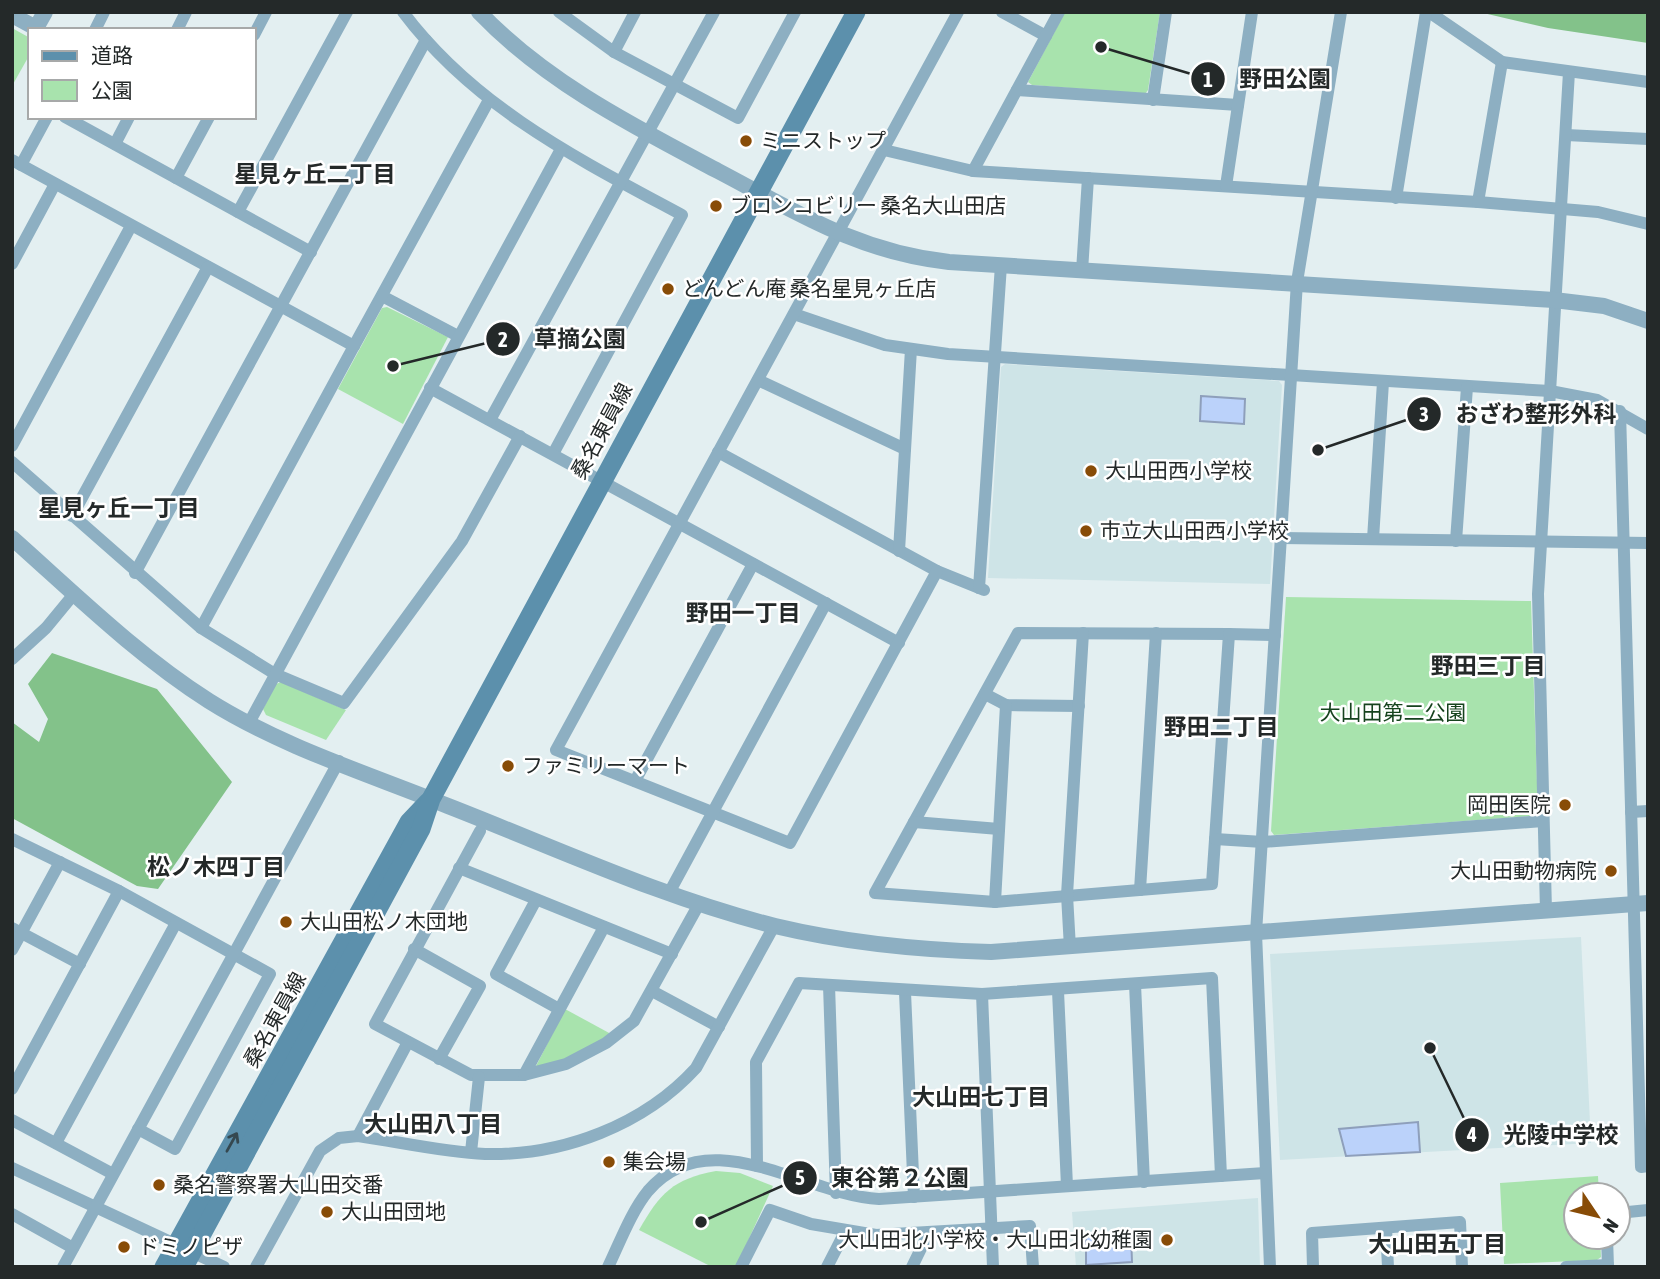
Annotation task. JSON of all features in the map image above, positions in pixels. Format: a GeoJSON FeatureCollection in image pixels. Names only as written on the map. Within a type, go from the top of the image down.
{"type":"FeatureCollection","features":[{"type":"Feature","properties":{"kind":"main road","name":"桑名東員線"},"geometry":{"type":"LineString","coordinates":[[164,1267],[184,1254],[409,822],[431,799],[856,12]]}},
{"type":"Feature","properties":{"kind":"street"},"geometry":{"type":"LineString","coordinates":[[12,15],[36,28],[44,12]]}},
{"type":"Feature","properties":{"kind":"street"},"geometry":{"type":"LineString","coordinates":[[96,28],[104,12]]}},
{"type":"Feature","properties":{"kind":"street"},"geometry":{"type":"LineString","coordinates":[[178,28],[186,12]]}},
{"type":"Feature","properties":{"kind":"street"},"geometry":{"type":"LineString","coordinates":[[256,31],[266,12]]}},
{"type":"Feature","properties":{"kind":"street"},"geometry":{"type":"LineString","coordinates":[[239,212],[347,12]]}},
{"type":"Feature","properties":{"kind":"street"},"geometry":{"type":"LineString","coordinates":[[403,12],[426,40],[489,100],[527,129],[682,215],[553,454]]}},
{"type":"Feature","properties":{"kind":"street"},"geometry":{"type":"LineString","coordinates":[[479,12],[526,57],[548,73],[649,134],[837,234],[898,254],[1082,271],[1297,282],[1554,300],[1604,306],[1648,321]]}},
{"type":"Feature","properties":{"kind":"street"},"geometry":{"type":"LineString","coordinates":[[559,12],[614,52],[738,118],[795,12]]}},
{"type":"Feature","properties":{"kind":"street"},"geometry":{"type":"LineString","coordinates":[[614,52],[635,12]]}},
{"type":"Feature","properties":{"kind":"street"},"geometry":{"type":"LineString","coordinates":[[490,420],[714,12]]}},
{"type":"Feature","properties":{"kind":"street"},"geometry":{"type":"LineString","coordinates":[[937,571],[790,842],[556,750],[958,12]]}},
{"type":"Feature","properties":{"kind":"street"},"geometry":{"type":"LineString","coordinates":[[1002,12],[1046,36]]}},
{"type":"Feature","properties":{"kind":"street"},"geometry":{"type":"LineString","coordinates":[[973,171],[1059,12]]}},
{"type":"Feature","properties":{"kind":"street"},"geometry":{"type":"LineString","coordinates":[[1153,100],[1166,12]]}},
{"type":"Feature","properties":{"kind":"street"},"geometry":{"type":"LineString","coordinates":[[1226,186],[1252,12]]}},
{"type":"Feature","properties":{"kind":"street"},"geometry":{"type":"LineString","coordinates":[[1269,1267],[1256,933],[1297,282],[1341,12]]}},
{"type":"Feature","properties":{"kind":"street"},"geometry":{"type":"LineString","coordinates":[[1396,198],[1427,12],[1502,62],[1648,82]]}},
{"type":"Feature","properties":{"kind":"street"},"geometry":{"type":"LineString","coordinates":[[135,573],[426,40]]}},
{"type":"Feature","properties":{"kind":"street"},"geometry":{"type":"LineString","coordinates":[[1478,202],[1502,62]]}},
{"type":"Feature","properties":{"kind":"street"},"geometry":{"type":"LineString","coordinates":[[1546,911],[1538,594],[1569,72]]}},
{"type":"Feature","properties":{"kind":"street"},"geometry":{"type":"LineString","coordinates":[[1017,90],[1238,105]]}},
{"type":"Feature","properties":{"kind":"street"},"geometry":{"type":"LineString","coordinates":[[201,628],[489,100]]}},
{"type":"Feature","properties":{"kind":"street"},"geometry":{"type":"LineString","coordinates":[[46,119],[17,162],[354,346]]}},
{"type":"Feature","properties":{"kind":"street"},"geometry":{"type":"LineString","coordinates":[[69,119],[311,252]]}},
{"type":"Feature","properties":{"kind":"street"},"geometry":{"type":"LineString","coordinates":[[114,144],[128,119]]}},
{"type":"Feature","properties":{"kind":"street"},"geometry":{"type":"LineString","coordinates":[[176,178],[208,119]]}},
{"type":"Feature","properties":{"kind":"street"},"geometry":{"type":"LineString","coordinates":[[1566,135],[1648,139]]}},
{"type":"Feature","properties":{"kind":"street"},"geometry":{"type":"LineString","coordinates":[[248,723],[561,149]]}},
{"type":"Feature","properties":{"kind":"street"},"geometry":{"type":"LineString","coordinates":[[884,150],[973,171],[1478,202],[1598,212],[1648,223]]}},
{"type":"Feature","properties":{"kind":"street"},"geometry":{"type":"LineString","coordinates":[[1082,271],[1087,178]]}},
{"type":"Feature","properties":{"kind":"street"},"geometry":{"type":"LineString","coordinates":[[12,264],[55,184]]}},
{"type":"Feature","properties":{"kind":"street"},"geometry":{"type":"LineString","coordinates":[[12,446],[131,226]]}},
{"type":"Feature","properties":{"kind":"street"},"geometry":{"type":"LineString","coordinates":[[718,452],[937,571],[982,589],[1001,265]]}},
{"type":"Feature","properties":{"kind":"street"},"geometry":{"type":"LineString","coordinates":[[72,516],[208,267]]}},
{"type":"Feature","properties":{"kind":"street"},"geometry":{"type":"LineString","coordinates":[[382,296],[458,336]]}},
{"type":"Feature","properties":{"kind":"street"},"geometry":{"type":"LineString","coordinates":[[794,314],[885,345],[995,358],[1550,391],[1597,400],[1648,429]]}},
{"type":"Feature","properties":{"kind":"street"},"geometry":{"type":"LineString","coordinates":[[900,551],[911,349]]}},
{"type":"Feature","properties":{"kind":"street"},"geometry":{"type":"LineString","coordinates":[[758,380],[905,449]]}},
{"type":"Feature","properties":{"kind":"street"},"geometry":{"type":"LineString","coordinates":[[1373,539],[1383,382]]}},
{"type":"Feature","properties":{"kind":"street"},"geometry":{"type":"LineString","coordinates":[[1456,541],[1467,387]]}},
{"type":"Feature","properties":{"kind":"street"},"geometry":{"type":"LineString","coordinates":[[430,388],[899,643]]}},
{"type":"Feature","properties":{"kind":"street"},"geometry":{"type":"LineString","coordinates":[[1620,411],[1631,812],[1641,904],[1641,1167],[1648,1167]]}},
{"type":"Feature","properties":{"kind":"street"},"geometry":{"type":"LineString","coordinates":[[12,462],[135,573],[201,628],[275,674],[344,703],[462,541],[520,436]]}},
{"type":"Feature","properties":{"kind":"street"},"geometry":{"type":"LineString","coordinates":[[12,538],[74,594],[178,680],[248,723],[669,893],[774,926],[836,939],[914,948],[991,952],[1641,904]]}},
{"type":"Feature","properties":{"kind":"street"},"geometry":{"type":"LineString","coordinates":[[1281,538],[1648,543]]}},
{"type":"Feature","properties":{"kind":"street"},"geometry":{"type":"LineString","coordinates":[[635,781],[752,564]]}},
{"type":"Feature","properties":{"kind":"street"},"geometry":{"type":"LineString","coordinates":[[12,659],[46,628],[74,594]]}},
{"type":"Feature","properties":{"kind":"street"},"geometry":{"type":"LineString","coordinates":[[669,893],[826,603]]}},
{"type":"Feature","properties":{"kind":"street"},"geometry":{"type":"LineString","coordinates":[[1229,634],[1212,884],[995,902],[874,893],[1018,633],[1156,633],[1229,634],[1275,635]]}},
{"type":"Feature","properties":{"kind":"street"},"geometry":{"type":"LineString","coordinates":[[1070,948],[1067,895],[1083,633]]}},
{"type":"Feature","properties":{"kind":"street"},"geometry":{"type":"LineString","coordinates":[[1140,890],[1156,633]]}},
{"type":"Feature","properties":{"kind":"street"},"geometry":{"type":"LineString","coordinates":[[985,694],[1006,705],[1079,706]]}},
{"type":"Feature","properties":{"kind":"street"},"geometry":{"type":"LineString","coordinates":[[995,902],[1006,705]]}},
{"type":"Feature","properties":{"kind":"street"},"geometry":{"type":"LineString","coordinates":[[63,1267],[339,761]]}},
{"type":"Feature","properties":{"kind":"street"},"geometry":{"type":"LineString","coordinates":[[1631,812],[1648,811]]}},
{"type":"Feature","properties":{"kind":"street"},"geometry":{"type":"LineString","coordinates":[[1215,839],[1263,842],[1543,821]]}},
{"type":"Feature","properties":{"kind":"street"},"geometry":{"type":"LineString","coordinates":[[914,822],[999,829]]}},
{"type":"Feature","properties":{"kind":"street"},"geometry":{"type":"LineString","coordinates":[[480,831],[375,1024],[439,1059],[479,1077],[524,1074],[566,1064],[606,1043],[634,1021],[699,904]]}},
{"type":"Feature","properties":{"kind":"street"},"geometry":{"type":"LineString","coordinates":[[12,839],[119,891],[270,974],[175,1149],[138,1129]]}},
{"type":"Feature","properties":{"kind":"street"},"geometry":{"type":"LineString","coordinates":[[12,950],[17,930],[60,862]]}},
{"type":"Feature","properties":{"kind":"street"},"geometry":{"type":"LineString","coordinates":[[459,868],[672,954]]}},
{"type":"Feature","properties":{"kind":"street"},"geometry":{"type":"LineString","coordinates":[[12,1089],[119,891]]}},
{"type":"Feature","properties":{"kind":"street"},"geometry":{"type":"LineString","coordinates":[[536,900],[496,974],[559,1009]]}},
{"type":"Feature","properties":{"kind":"street"},"geometry":{"type":"LineString","coordinates":[[56,1143],[176,923]]}},
{"type":"Feature","properties":{"kind":"street"},"geometry":{"type":"LineString","coordinates":[[256,1267],[320,1151],[339,1138],[358,1136],[471,1152],[508,1153],[562,1146],[602,1133],[632,1118],[689,1076],[774,926]]}},
{"type":"Feature","properties":{"kind":"street"},"geometry":{"type":"LineString","coordinates":[[524,1074],[604,927]]}},
{"type":"Feature","properties":{"kind":"street"},"geometry":{"type":"LineString","coordinates":[[17,930],[80,964]]}},
{"type":"Feature","properties":{"kind":"street"},"geometry":{"type":"LineString","coordinates":[[414,949],[480,986],[439,1059]]}},
{"type":"Feature","properties":{"kind":"street"},"geometry":{"type":"LineString","coordinates":[[757,1166],[756,1062],[799,983],[905,992],[982,994],[1212,978],[1221,1176]]}},
{"type":"Feature","properties":{"kind":"street"},"geometry":{"type":"LineString","coordinates":[[1135,984],[1144,1182]]}},
{"type":"Feature","properties":{"kind":"street"},"geometry":{"type":"LineString","coordinates":[[828,985],[836,1193]]}},
{"type":"Feature","properties":{"kind":"street"},"geometry":{"type":"LineString","coordinates":[[1058,990],[1067,1186]]}},
{"type":"Feature","properties":{"kind":"street"},"geometry":{"type":"LineString","coordinates":[[652,991],[719,1027]]}},
{"type":"Feature","properties":{"kind":"street"},"geometry":{"type":"LineString","coordinates":[[905,992],[914,1197]]}},
{"type":"Feature","properties":{"kind":"street"},"geometry":{"type":"LineString","coordinates":[[982,994],[993,1267]]}},
{"type":"Feature","properties":{"kind":"street"},"geometry":{"type":"LineString","coordinates":[[358,1136],[408,1042]]}},
{"type":"Feature","properties":{"kind":"street"},"geometry":{"type":"LineString","coordinates":[[471,1152],[479,1077]]}},
{"type":"Feature","properties":{"kind":"street"},"geometry":{"type":"LineString","coordinates":[[12,1120],[113,1174]]}},
{"type":"Feature","properties":{"kind":"street"},"geometry":{"type":"LineString","coordinates":[[608,1267],[644,1197],[664,1176],[688,1164],[707,1159],[729,1159],[836,1193],[867,1198],[990,1193],[1265,1172]]}},
{"type":"Feature","properties":{"kind":"street"},"geometry":{"type":"LineString","coordinates":[[12,1168],[95,1207],[184,1254],[224,1267]]}},
{"type":"Feature","properties":{"kind":"street"},"geometry":{"type":"LineString","coordinates":[[741,1267],[770,1210],[845,1232],[876,1235],[1030,1226],[1033,1267]]}},
{"type":"Feature","properties":{"kind":"street"},"geometry":{"type":"LineString","coordinates":[[12,1214],[73,1248]]}},
{"type":"Feature","properties":{"kind":"street"},"geometry":{"type":"LineString","coordinates":[[1313,1267],[1312,1233],[1460,1222],[1462,1267]]}},
{"type":"Feature","properties":{"kind":"street"},"geometry":{"type":"LineString","coordinates":[[1386,1228],[1388,1267]]}},
{"type":"Feature","properties":{"kind":"street"},"geometry":{"type":"LineString","coordinates":[[827,1267],[845,1232]]}},
{"type":"Feature","properties":{"kind":"street"},"geometry":{"type":"LineString","coordinates":[[912,1267],[929,1232]]}},
{"type":"Feature","properties":{"kind":"street"},"geometry":{"type":"LineString","coordinates":[[1566,1267],[1608,1266]]}},
{"type":"Feature","properties":{"kind":"shaded area","name":"大山田西小学校"},"geometry":{"type":"Polygon","coordinates":[[[1005,364],[1279,381],[1282,385],[1270,584],[988,578],[1001,367],[1005,364]]]}},
{"type":"Feature","properties":{"kind":"shaded area"},"geometry":{"type":"Polygon","coordinates":[[[1581,937],[1591,1143],[1280,1160],[1270,954],[1581,937]]]}},
{"type":"Feature","properties":{"kind":"shaded area","name":"大山田北小学校・大山田北幼稚園"},"geometry":{"type":"Polygon","coordinates":[[[1258,1198],[1260,1267],[1076,1267],[1072,1212],[1258,1198]]]}},
{"type":"Feature","properties":{"kind":"green space"},"geometry":{"type":"Polygon","coordinates":[[[1065,12],[1160,12],[1148,90],[1145,94],[1032,85],[1028,82],[1065,12]]]}},
{"type":"Feature","properties":{"kind":"green space"},"geometry":{"type":"Polygon","coordinates":[[[1479,12],[1648,12],[1648,43],[1548,28],[1479,12]]]}},
{"type":"Feature","properties":{"kind":"green space"},"geometry":{"type":"Polygon","coordinates":[[[12,28],[28,37],[28,58],[12,86],[12,28]]]}},
{"type":"Feature","properties":{"kind":"green space"},"geometry":{"type":"Polygon","coordinates":[[[387,307],[448,337],[403,424],[338,389],[382,308],[387,307]]]}},
{"type":"Feature","properties":{"kind":"green space","name":"大山田第二公園"},"geometry":{"type":"Polygon","coordinates":[[[1286,597],[1531,601],[1538,813],[1533,816],[1274,835],[1271,831],[1286,597]]]}},
{"type":"Feature","properties":{"kind":"green space"},"geometry":{"type":"Polygon","coordinates":[[[52,653],[157,689],[232,782],[158,889],[137,886],[12,818],[12,722],[39,742],[48,719],[28,684],[52,653]]]}},
{"type":"Feature","properties":{"kind":"green space"},"geometry":{"type":"Polygon","coordinates":[[[281,682],[346,710],[326,740],[266,715],[263,709],[276,684],[281,682]]]}},
{"type":"Feature","properties":{"kind":"green space"},"geometry":{"type":"Polygon","coordinates":[[[565,1009],[611,1034],[580,1054],[535,1068],[565,1009]]]}},
{"type":"Feature","properties":{"kind":"green space"},"geometry":{"type":"Polygon","coordinates":[[[716,1171],[740,1173],[773,1186],[736,1267],[712,1267],[639,1230],[661,1197],[678,1183],[716,1171]]]}},
{"type":"Feature","properties":{"kind":"green space"},"geometry":{"type":"Polygon","coordinates":[[[1598,1176],[1598,1181],[1562,1181],[1562,1251],[1601,1251],[1601,1257],[1597,1260],[1504,1264],[1500,1183],[1598,1176]]]}},
{"type":"Feature","properties":{"kind":"water"},"geometry":{"type":"Polygon","coordinates":[[[1201,396],[1245,399],[1244,424],[1200,421],[1201,396]]]}},
{"type":"Feature","properties":{"kind":"water"},"geometry":{"type":"Polygon","coordinates":[[[1418,1122],[1420,1152],[1346,1156],[1339,1129],[1418,1122]]]}},
{"type":"Feature","properties":{"kind":"water"},"geometry":{"type":"Polygon","coordinates":[[[1131,1235],[1132,1262],[1086,1265],[1086,1237],[1131,1235]]]}},
{"type":"Feature","properties":{"kind":"place","name":"野田公園"},"geometry":{"type":"Point","coordinates":[1101,47]}},
{"type":"Feature","properties":{"kind":"place","name":"ミニストップ"},"geometry":{"type":"Point","coordinates":[746,141]}},
{"type":"Feature","properties":{"kind":"place","name":"ブロンコビリー 桑名大山田店"},"geometry":{"type":"Point","coordinates":[716,206]}},
{"type":"Feature","properties":{"kind":"place","name":"どんどん庵 桑名星見ヶ丘店"},"geometry":{"type":"Point","coordinates":[668,289]}},
{"type":"Feature","properties":{"kind":"place","name":"草摘公園"},"geometry":{"type":"Point","coordinates":[393,366]}},
{"type":"Feature","properties":{"kind":"place","name":"おざわ整形外科"},"geometry":{"type":"Point","coordinates":[1318,450]}},
{"type":"Feature","properties":{"kind":"place","name":"大山田西小学校"},"geometry":{"type":"Point","coordinates":[1091,471]}},
{"type":"Feature","properties":{"kind":"place","name":"市立大山田西小学校"},"geometry":{"type":"Point","coordinates":[1086,531]}},
{"type":"Feature","properties":{"kind":"place","name":"ファミリーマート"},"geometry":{"type":"Point","coordinates":[508,766]}},
{"type":"Feature","properties":{"kind":"place","name":"岡田医院"},"geometry":{"type":"Point","coordinates":[1565,805]}},
{"type":"Feature","properties":{"kind":"place","name":"大山田動物病院"},"geometry":{"type":"Point","coordinates":[1611,871]}},
{"type":"Feature","properties":{"kind":"place","name":"大山田松ノ木団地"},"geometry":{"type":"Point","coordinates":[286,922]}},
{"type":"Feature","properties":{"kind":"place","name":"光陵中学校"},"geometry":{"type":"Point","coordinates":[1430,1048]}},
{"type":"Feature","properties":{"kind":"place","name":"集会場"},"geometry":{"type":"Point","coordinates":[609,1162]}},
{"type":"Feature","properties":{"kind":"place","name":"桑名警察署大山田交番"},"geometry":{"type":"Point","coordinates":[159,1185]}},
{"type":"Feature","properties":{"kind":"place","name":"大山田団地"},"geometry":{"type":"Point","coordinates":[327,1212]}},
{"type":"Feature","properties":{"kind":"place","name":"東谷第２公園"},"geometry":{"type":"Point","coordinates":[701,1222]}},
{"type":"Feature","properties":{"kind":"place","name":"大山田北小学校・大山田北幼稚園"},"geometry":{"type":"Point","coordinates":[1167,1240]}},
{"type":"Feature","properties":{"kind":"place","name":"ドミノピザ"},"geometry":{"type":"Point","coordinates":[124,1247]}},
{"type":"Feature","properties":{"kind":"district","name":"星見ヶ丘二丁目"},"geometry":{"type":"Point","coordinates":[315,174]}},
{"type":"Feature","properties":{"kind":"district","name":"星見ヶ丘一丁目"},"geometry":{"type":"Point","coordinates":[119,508]}},
{"type":"Feature","properties":{"kind":"district","name":"野田一丁目"},"geometry":{"type":"Point","coordinates":[743,613]}},
{"type":"Feature","properties":{"kind":"district","name":"野田三丁目"},"geometry":{"type":"Point","coordinates":[1488,666]}},
{"type":"Feature","properties":{"kind":"district","name":"野田二丁目"},"geometry":{"type":"Point","coordinates":[1221,727]}},
{"type":"Feature","properties":{"kind":"district","name":"松ノ木四丁目"},"geometry":{"type":"Point","coordinates":[216,867]}},
{"type":"Feature","properties":{"kind":"district","name":"大山田七丁目"},"geometry":{"type":"Point","coordinates":[981,1097]}},
{"type":"Feature","properties":{"kind":"district","name":"大山田八丁目"},"geometry":{"type":"Point","coordinates":[433,1124]}},
{"type":"Feature","properties":{"kind":"district","name":"大山田五丁目"},"geometry":{"type":"Point","coordinates":[1437,1244]}}]}
